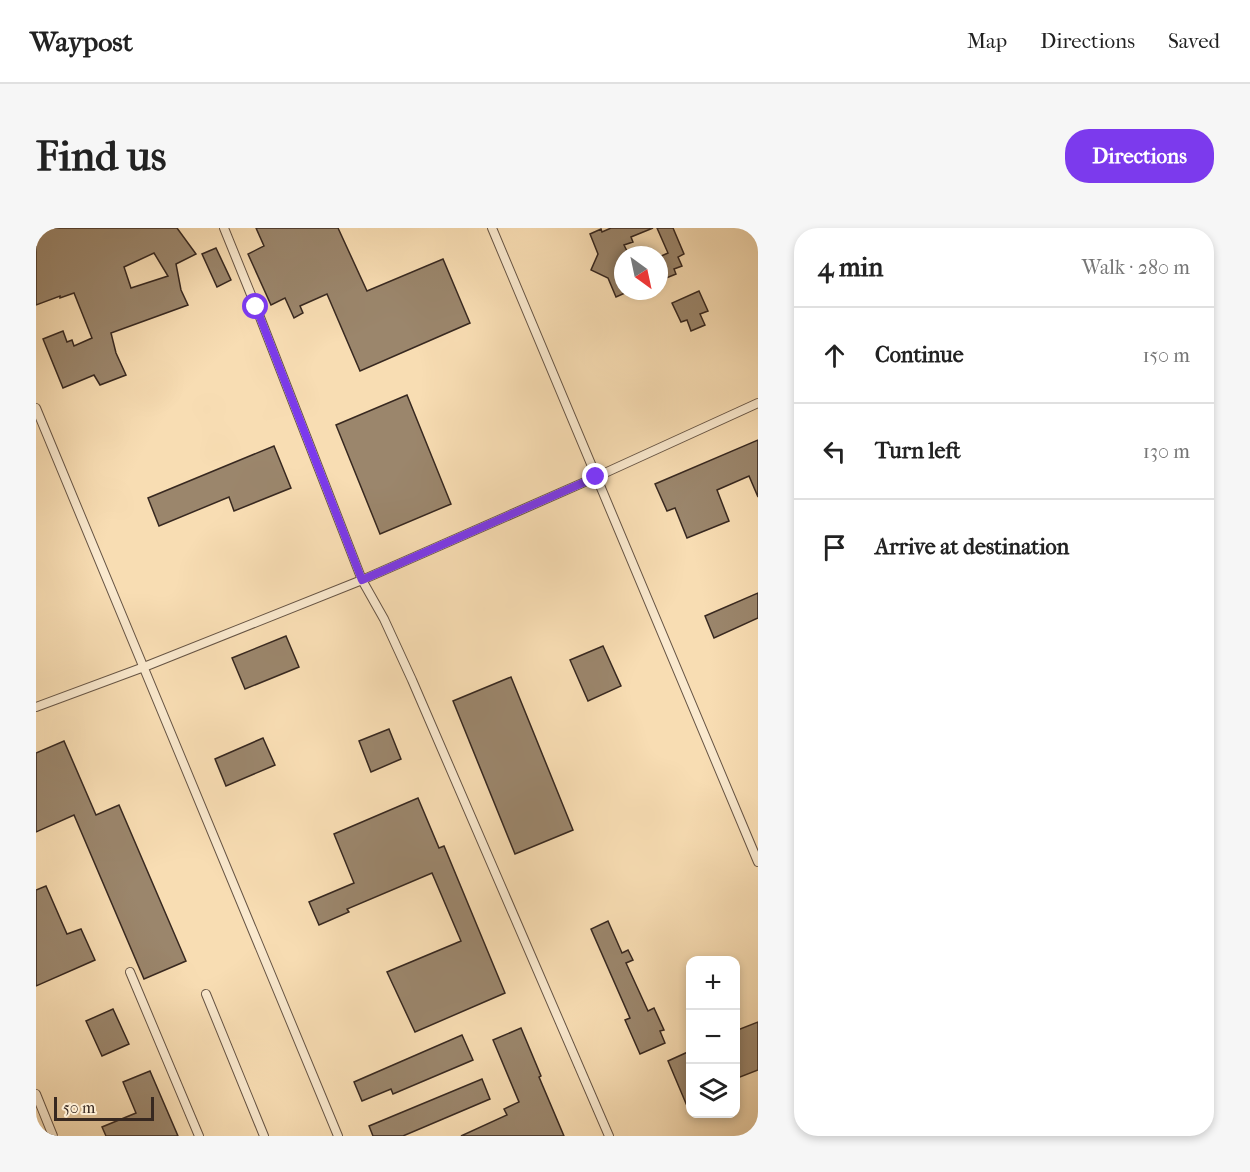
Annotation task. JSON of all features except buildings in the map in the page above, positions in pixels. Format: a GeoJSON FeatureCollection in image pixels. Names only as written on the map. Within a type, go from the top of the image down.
{"type":"FeatureCollection","features":[{"type":"Feature","properties":{"kind":"lane"},"geometry":{"type":"LineString","coordinates":[[224,228],[362,580],[412,680],[609,1136]]}},
{"type":"Feature","properties":{"kind":"lane"},"geometry":{"type":"LineString","coordinates":[[492,228],[758,862]]}},
{"type":"Feature","properties":{"kind":"lane"},"geometry":{"type":"LineString","coordinates":[[36,707],[144,667],[362,580],[758,403]]}},
{"type":"Feature","properties":{"kind":"lane"},"geometry":{"type":"LineString","coordinates":[[36,408],[338,1136]]}},
{"type":"Feature","properties":{"kind":"lane"},"geometry":{"type":"LineString","coordinates":[[130,972],[199,1136]]}},
{"type":"Feature","properties":{"kind":"lane"},"geometry":{"type":"LineString","coordinates":[[206,994],[264,1136]]}},
{"type":"Feature","properties":{"kind":"lane"},"geometry":{"type":"LineString","coordinates":[[36,1094],[54,1136]]}},
{"type":"Feature","properties":{"kind":"route"},"geometry":{"type":"LineString","coordinates":[[256,307],[362,580],[596,477]]}}]}
